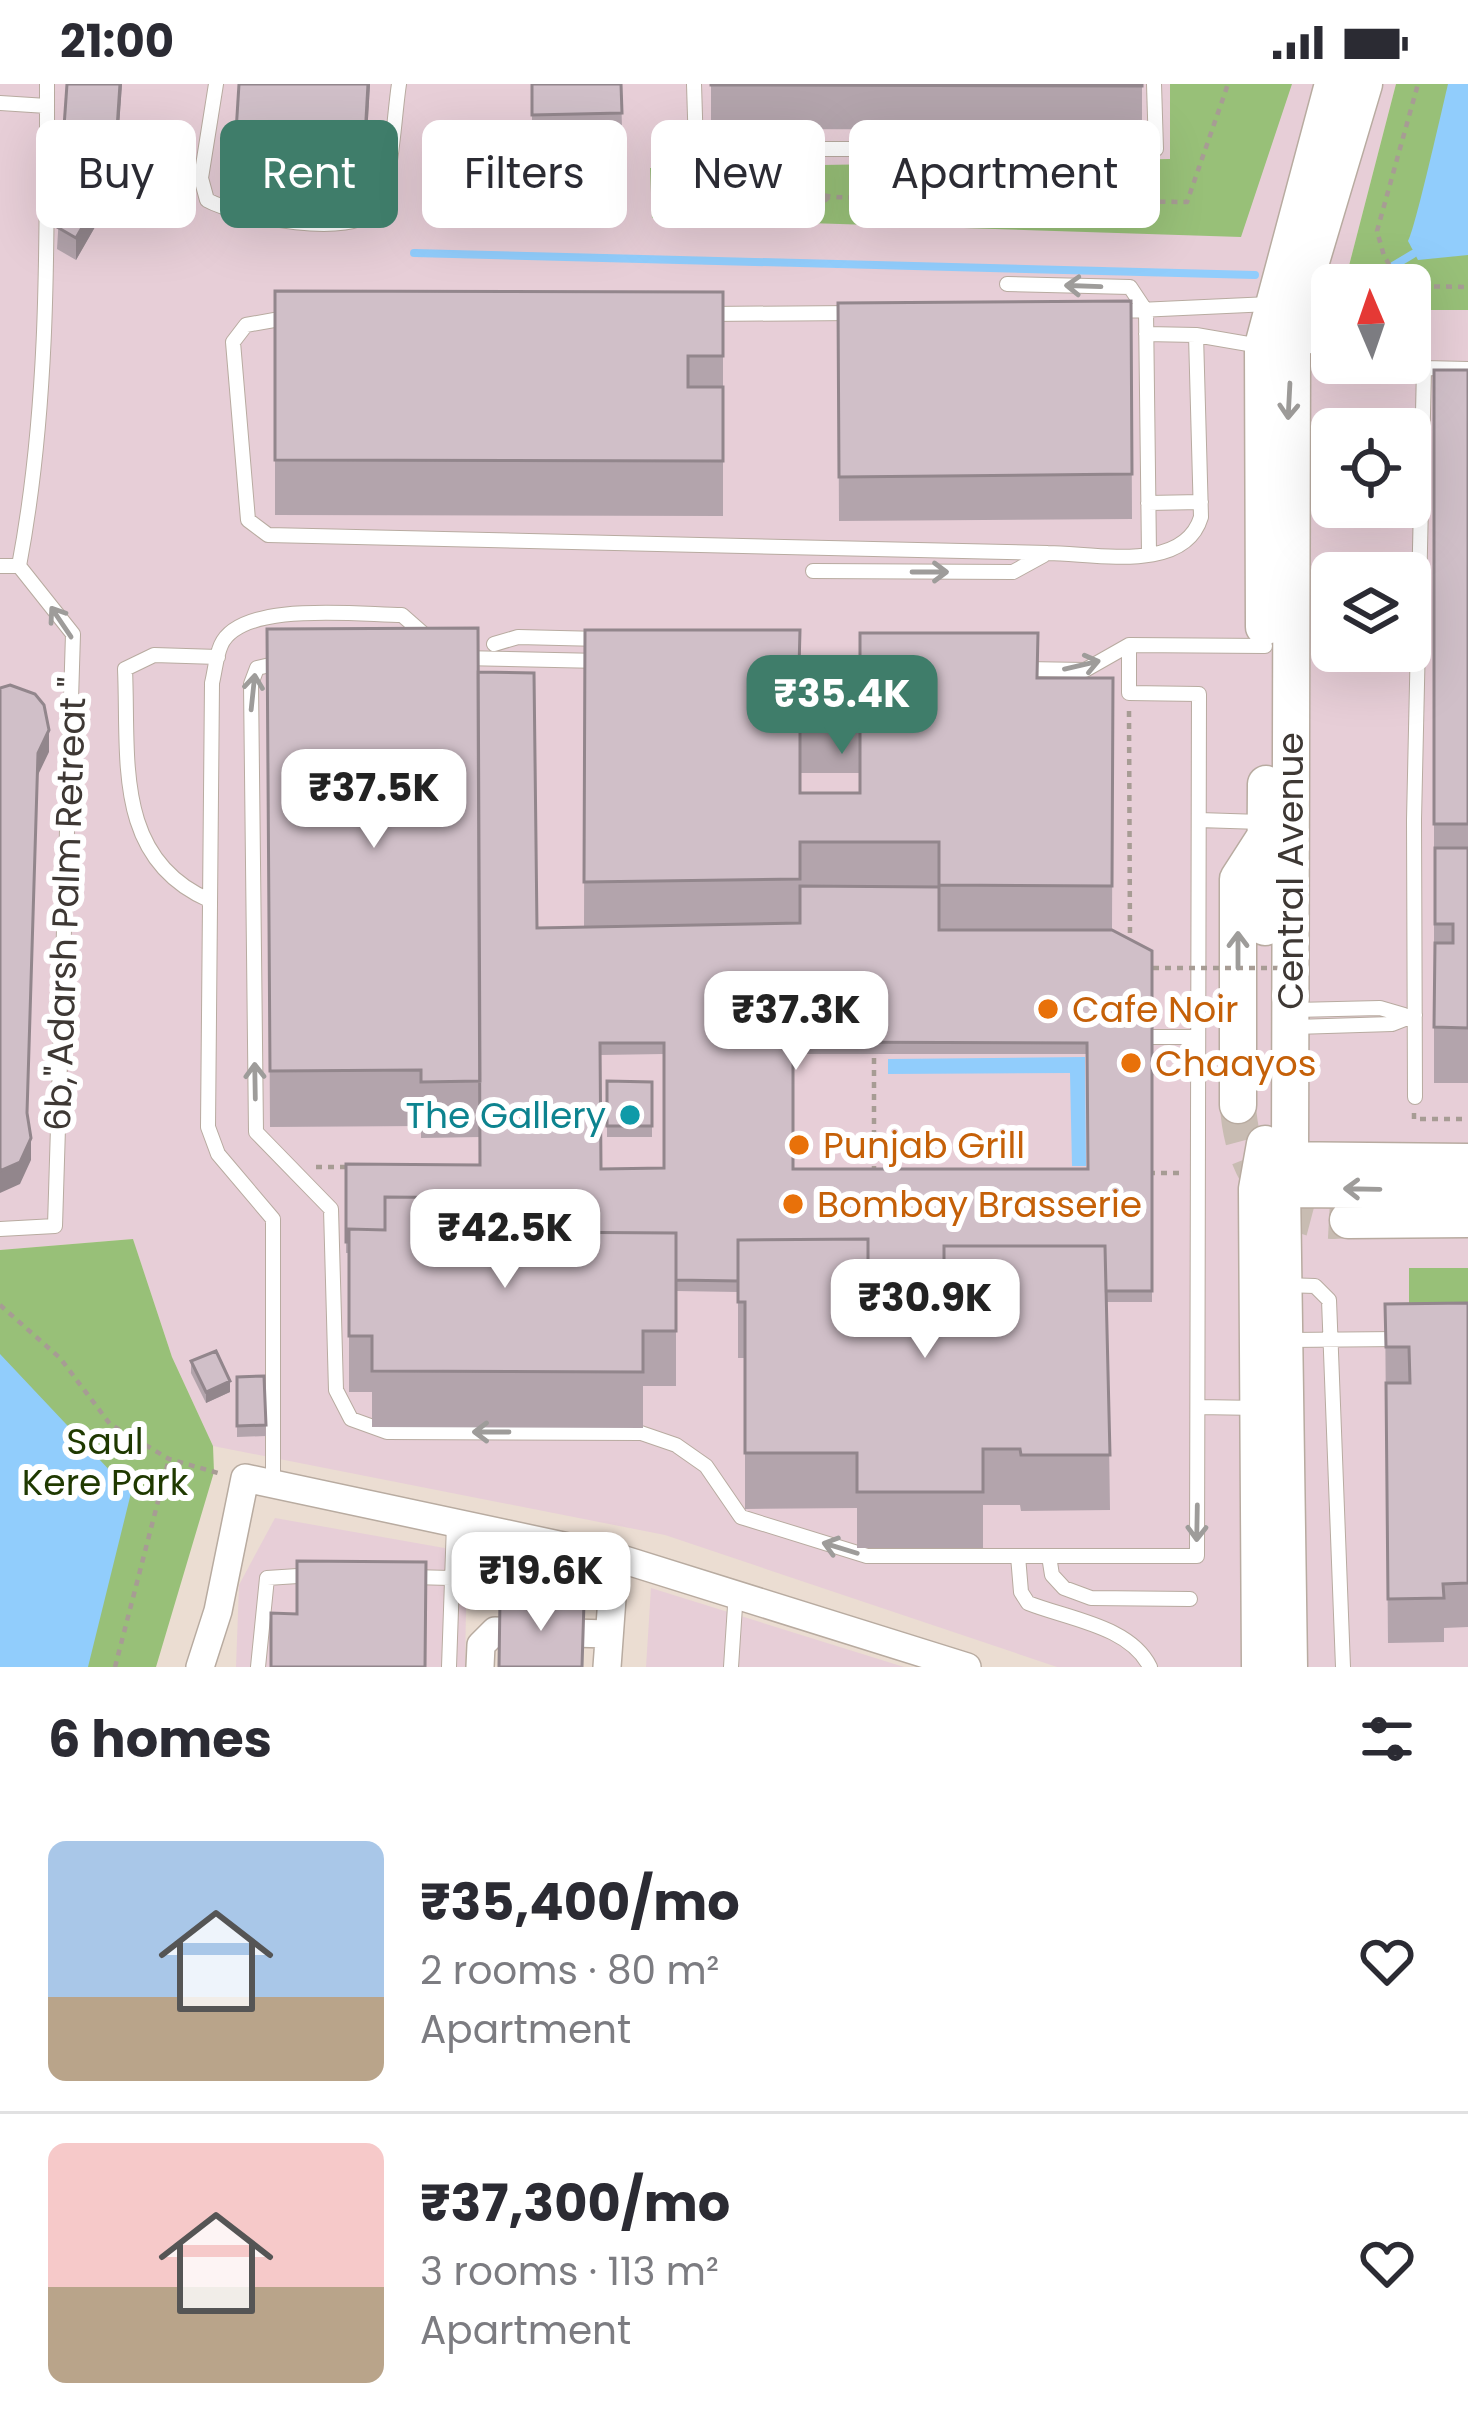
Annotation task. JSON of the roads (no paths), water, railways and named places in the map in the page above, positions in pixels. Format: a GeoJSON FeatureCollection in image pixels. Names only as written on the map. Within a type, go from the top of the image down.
{"type":"FeatureCollection","features":[{"type":"Feature","properties":{"kind":"street","name":"Central Avenue"},"geometry":{"type":"LineString","coordinates":[[1289,1667],[1271,1408],[1284,1340],[1274,1174],[1290,1019],[1277,346],[1270,304],[1333,84]]}},
{"type":"Feature","properties":{"kind":"street","name":"Central Avenue"},"geometry":{"type":"LineString","coordinates":[[1261,1667],[1274,1174],[1265,646],[1277,346],[1298,305],[1364,84]]}},
{"type":"Feature","properties":{"kind":"street"},"geometry":{"type":"LineString","coordinates":[[1238,1105],[1238,879],[1265,829]]}},
{"type":"Feature","properties":{"kind":"street"},"geometry":{"type":"LineString","coordinates":[[1274,1174],[1468,1162]]}},
{"type":"Feature","properties":{"kind":"street"},"geometry":{"type":"LineString","coordinates":[[1274,1174],[1468,1190]]}},
{"type":"Feature","properties":{"kind":"street"},"geometry":{"type":"LineString","coordinates":[[1348,1220],[1468,1220]]}},
{"type":"Feature","properties":{"kind":"street"},"geometry":{"type":"LineString","coordinates":[[200,1667],[259,1480],[615,1557],[736,1591],[958,1666]]}},
{"type":"Feature","properties":{"kind":"street"},"geometry":{"type":"LineString","coordinates":[[607,1667],[615,1557]]}},
{"type":"Feature","properties":{"kind":"street"},"geometry":{"type":"LineString","coordinates":[[480,1667],[481,1645],[495,1631],[609,1634]]}},
{"type":"Feature","properties":{"kind":"lane"},"geometry":{"type":"LineString","coordinates":[[0,566],[20,566],[30,509],[47,288],[47,84]]}},
{"type":"Feature","properties":{"kind":"lane"},"geometry":{"type":"LineString","coordinates":[[216,84],[201,178],[207,200],[239,214],[330,223],[362,220],[379,203],[399,84]]}},
{"type":"Feature","properties":{"kind":"lane"},"geometry":{"type":"LineString","coordinates":[[694,84],[696,149],[1156,149],[1154,84]]}},
{"type":"Feature","properties":{"kind":"lane"},"geometry":{"type":"LineString","coordinates":[[0,103],[47,106]]}},
{"type":"Feature","properties":{"kind":"lane"},"geometry":{"type":"LineString","coordinates":[[1007,284],[1130,287],[1146,310],[1149,554]]}},
{"type":"Feature","properties":{"kind":"lane"},"geometry":{"type":"LineString","coordinates":[[1098,311],[1270,304]]}},
{"type":"Feature","properties":{"kind":"lane"},"geometry":{"type":"LineString","coordinates":[[696,314],[862,313]]}},
{"type":"Feature","properties":{"kind":"lane"},"geometry":{"type":"LineString","coordinates":[[316,317],[269,317],[246,325],[233,343],[248,520],[268,535],[1149,554],[1185,544],[1198,527],[1196,334]]}},
{"type":"Feature","properties":{"kind":"lane"},"geometry":{"type":"LineString","coordinates":[[1146,334],[1311,345]]}},
{"type":"Feature","properties":{"kind":"lane"},"geometry":{"type":"LineString","coordinates":[[1431,368],[1468,369]]}},
{"type":"Feature","properties":{"kind":"lane"},"geometry":{"type":"LineString","coordinates":[[1415,1097],[1409,1015],[1424,384]]}},
{"type":"Feature","properties":{"kind":"lane"},"geometry":{"type":"LineString","coordinates":[[1148,503],[1201,502]]}},
{"type":"Feature","properties":{"kind":"lane"},"geometry":{"type":"LineString","coordinates":[[813,571],[1013,572],[1048,553]]}},
{"type":"Feature","properties":{"kind":"lane","name":"6b,\"Adarsh Palm Retreat \""},"geometry":{"type":"LineString","coordinates":[[0,1229],[55,1226],[73,634],[20,566]]}},
{"type":"Feature","properties":{"kind":"lane"},"geometry":{"type":"LineString","coordinates":[[259,1480],[276,1236],[270,1208],[218,1154],[208,1127],[212,683],[231,632],[274,614],[402,615],[435,644]]}},
{"type":"Feature","properties":{"kind":"lane"},"geometry":{"type":"LineString","coordinates":[[494,644],[518,638],[609,639]]}},
{"type":"Feature","properties":{"kind":"lane"},"geometry":{"type":"LineString","coordinates":[[297,662],[257,668],[251,684],[256,1132],[331,1209],[336,1390],[344,1411],[362,1426],[387,1432],[641,1433],[676,1445],[706,1466],[741,1517],[867,1556],[1197,1556],[1199,694],[1129,694],[1129,645]]}},
{"type":"Feature","properties":{"kind":"lane"},"geometry":{"type":"LineString","coordinates":[[1000,668],[1085,670],[1129,645],[1265,646]]}},
{"type":"Feature","properties":{"kind":"lane"},"geometry":{"type":"LineString","coordinates":[[209,900],[163,871],[134,822],[125,669],[154,656],[218,657]]}},
{"type":"Feature","properties":{"kind":"lane"},"geometry":{"type":"LineString","coordinates":[[452,658],[619,661]]}},
{"type":"Feature","properties":{"kind":"lane"},"geometry":{"type":"LineString","coordinates":[[756,664],[890,666]]}},
{"type":"Feature","properties":{"kind":"lane"},"geometry":{"type":"LineString","coordinates":[[1199,820],[1265,829]]}},
{"type":"Feature","properties":{"kind":"lane"},"geometry":{"type":"LineString","coordinates":[[1290,1019],[1380,1008],[1409,1015]]}},
{"type":"Feature","properties":{"kind":"lane"},"geometry":{"type":"LineString","coordinates":[[1129,1037],[1197,1037]]}},
{"type":"Feature","properties":{"kind":"lane"},"geometry":{"type":"LineString","coordinates":[[1283,1285],[1324,1291],[1331,1341],[1343,1667]]}},
{"type":"Feature","properties":{"kind":"lane"},"geometry":{"type":"LineString","coordinates":[[1284,1340],[1422,1339]]}},
{"type":"Feature","properties":{"kind":"lane"},"geometry":{"type":"LineString","coordinates":[[1198,1406],[1271,1408]]}},
{"type":"Feature","properties":{"kind":"lane"},"geometry":{"type":"LineString","coordinates":[[449,1667],[454,1524]]}},
{"type":"Feature","properties":{"kind":"lane"},"geometry":{"type":"LineString","coordinates":[[1018,1556],[1021,1592],[1028,1603],[1121,1637],[1136,1645],[1150,1667]]}},
{"type":"Feature","properties":{"kind":"lane"},"geometry":{"type":"LineString","coordinates":[[1049,1556],[1052,1575],[1079,1594],[1190,1598]]}},
{"type":"Feature","properties":{"kind":"lane"},"geometry":{"type":"LineString","coordinates":[[258,1667],[266,1578],[322,1575]]}},
{"type":"Feature","properties":{"kind":"lane"},"geometry":{"type":"LineString","coordinates":[[386,1577],[450,1579]]}},
{"type":"Feature","properties":{"kind":"lane"},"geometry":{"type":"LineString","coordinates":[[730,1667],[736,1591]]}},
{"type":"Feature","properties":{"kind":"water"},"geometry":{"type":"Polygon","coordinates":[[[1448,84],[1468,84],[1468,255],[1418,260],[1408,241],[1448,84]]]}},
{"type":"Feature","properties":{"kind":"water"},"geometry":{"type":"Polygon","coordinates":[[[1085,1057],[1086,1166],[1072,1166],[1070,1073],[888,1074],[888,1059],[1085,1057]]]}},
{"type":"Feature","properties":{"kind":"water"},"geometry":{"type":"Polygon","coordinates":[[[0,1354],[131,1493],[88,1667],[0,1667],[0,1354]]]}},
{"type":"Feature","properties":{"kind":"waterway"},"geometry":{"type":"LineString","coordinates":[[414,253],[1255,275]]}},
{"type":"Feature","properties":{"kind":"waterway"},"geometry":{"type":"LineString","coordinates":[[1396,264],[1413,254]]}},
{"type":"Feature","properties":{"kind":"tunnel"},"geometry":{"type":"LineString","coordinates":[[1238,1105],[1247,1151],[1268,1190],[1302,1215],[1348,1220]]}},
{"type":"Feature","properties":{"kind":"place","name":"Cafe Noir"},"geometry":{"type":"Point","coordinates":[1048,1009]}},
{"type":"Feature","properties":{"kind":"place","name":"Chaayos"},"geometry":{"type":"Point","coordinates":[1131,1063]}},
{"type":"Feature","properties":{"kind":"place","name":"The Gallery"},"geometry":{"type":"Point","coordinates":[630,1115]}},
{"type":"Feature","properties":{"kind":"place","name":"Punjab Grill"},"geometry":{"type":"Point","coordinates":[799,1145]}},
{"type":"Feature","properties":{"kind":"place","name":"Bombay Brasserie"},"geometry":{"type":"Point","coordinates":[793,1204]}},
{"type":"Feature","properties":{"kind":"park label","name":"Saul Kere Park"},"geometry":{"type":"Point","coordinates":[105,1462]}}]}
